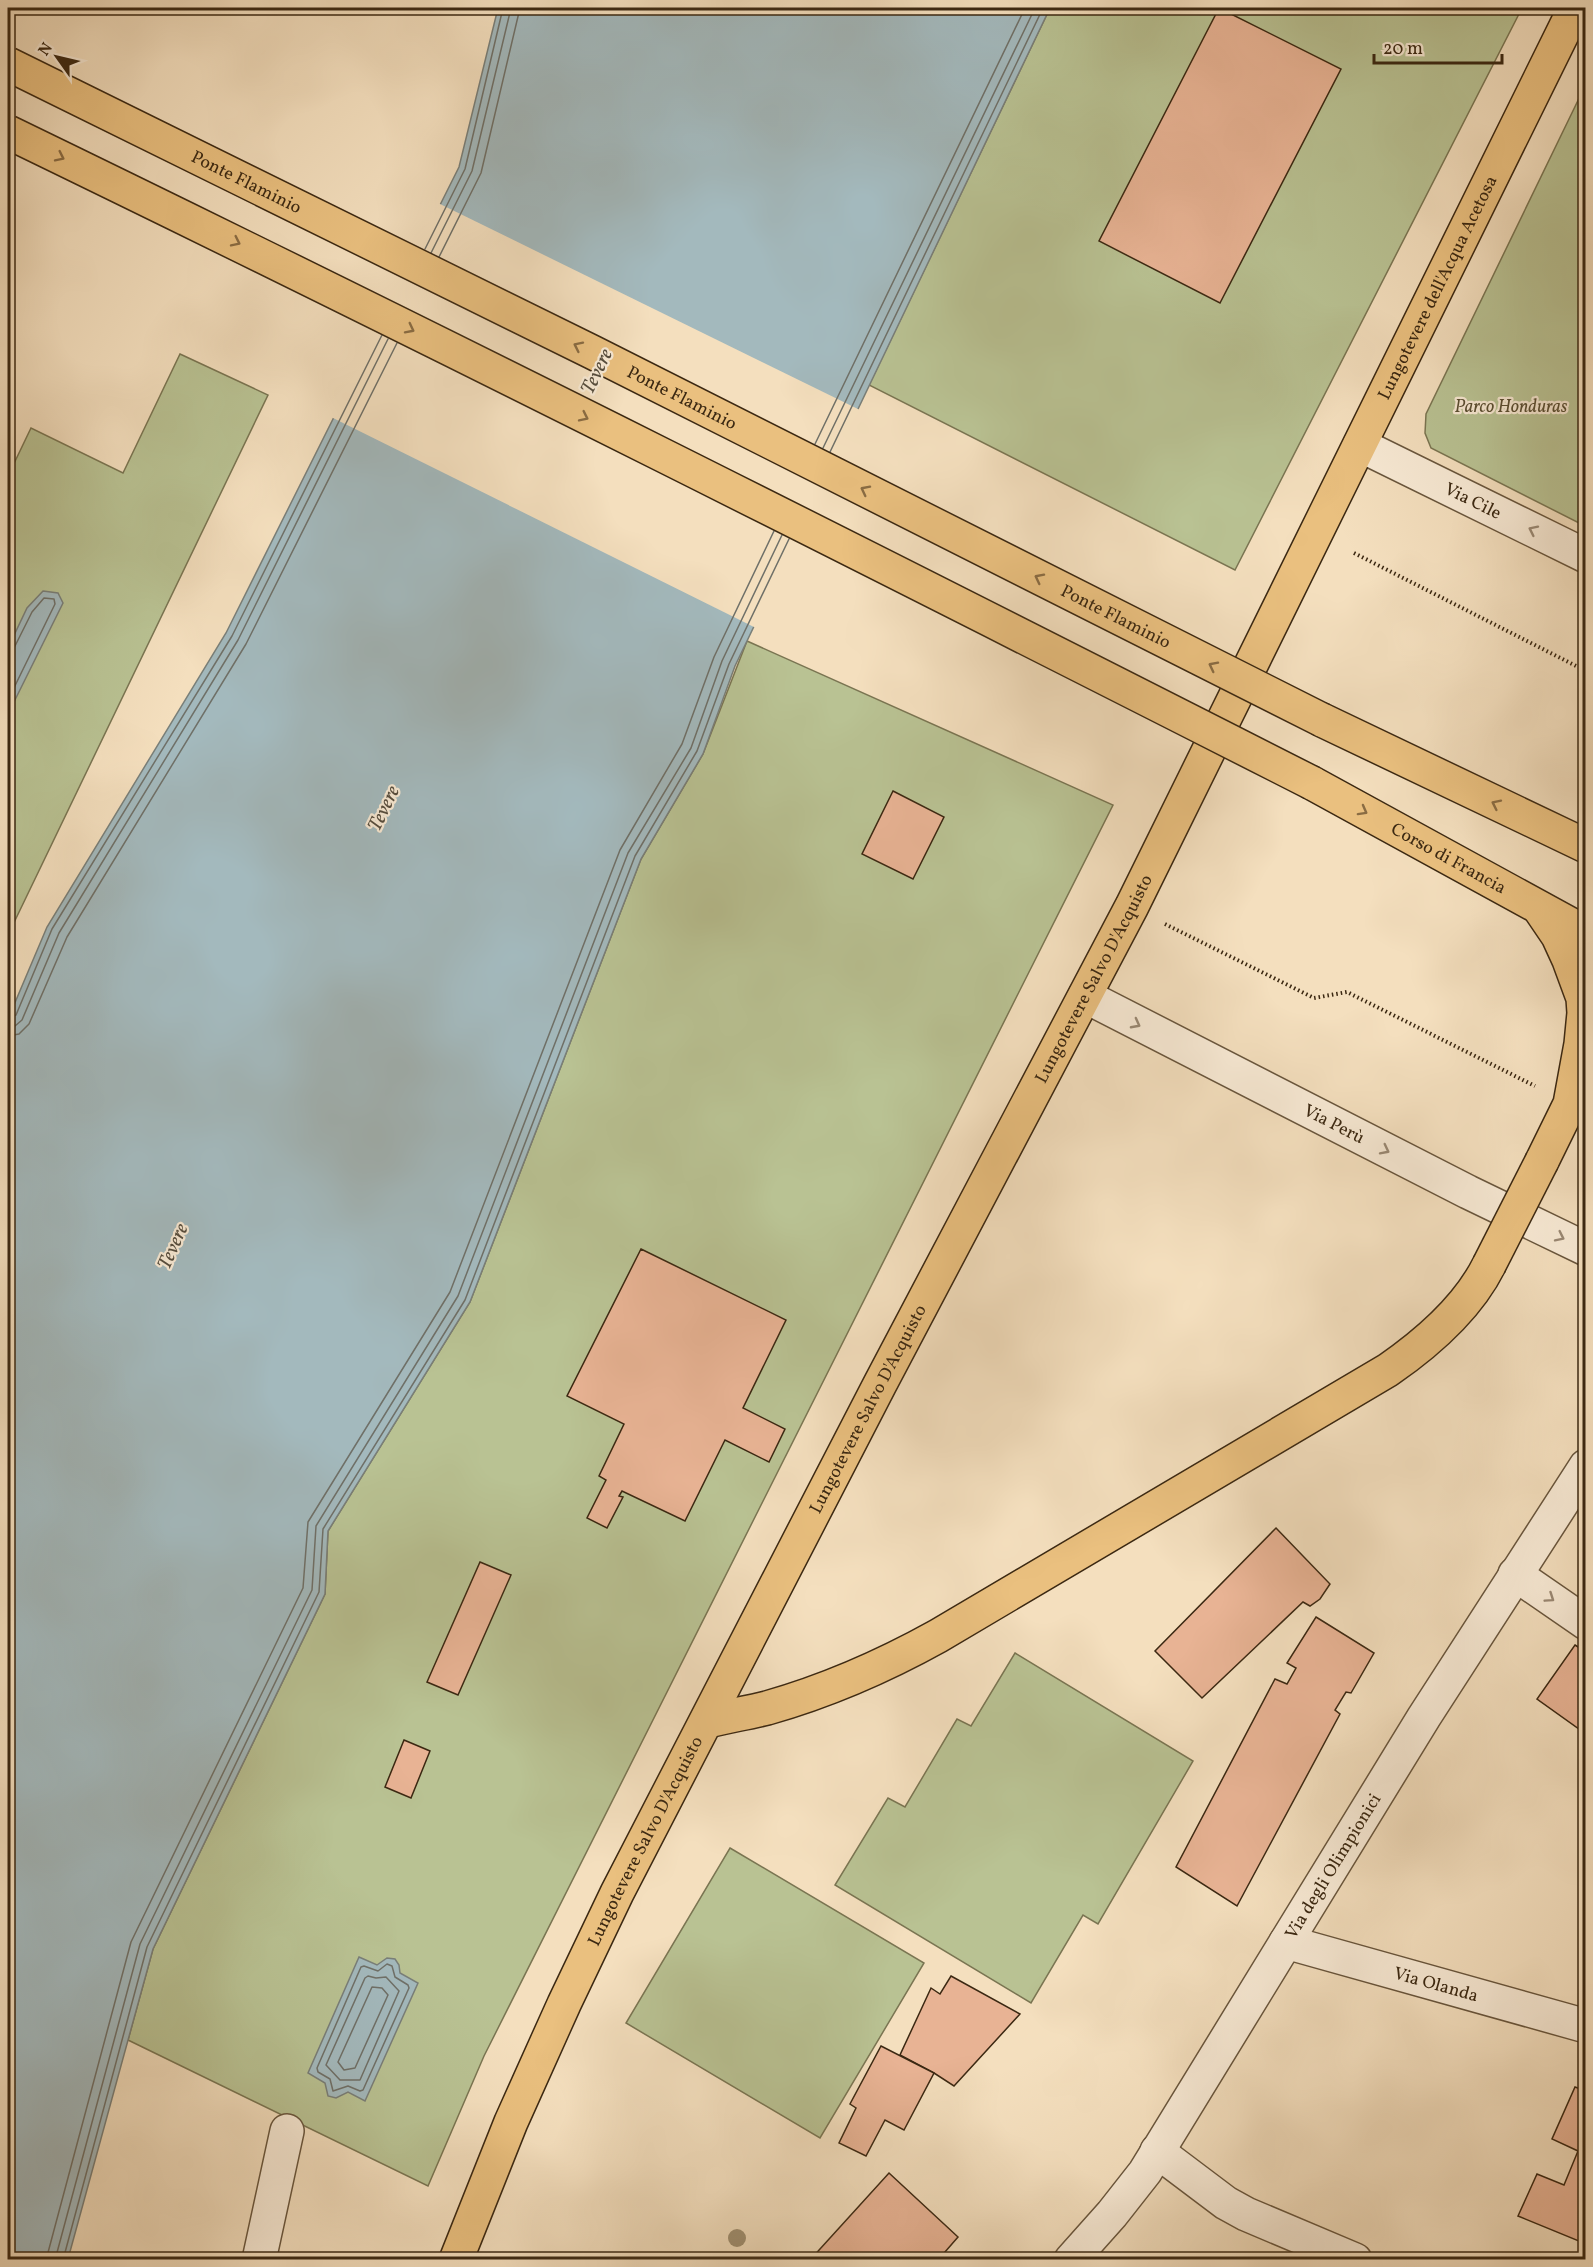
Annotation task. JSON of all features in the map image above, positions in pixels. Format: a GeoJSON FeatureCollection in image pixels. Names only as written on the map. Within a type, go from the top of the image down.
{"type":"FeatureCollection","features":[{"type":"Feature","properties":{"kind":"main road","name":"Lungotevere dell'Acqua Acetosa"},"geometry":{"type":"LineString","coordinates":[[1299,568],[1575,8]]}},
{"type":"Feature","properties":{"kind":"main road","name":"Ponte Flaminio"},"geometry":{"type":"LineString","coordinates":[[8,64],[592,352],[1322,720],[1549,830]]}},
{"type":"Feature","properties":{"kind":"main road","name":"Corso di Francia"},"geometry":{"type":"LineString","coordinates":[[8,132],[336,291],[767,506],[1312,783],[1586,933]]}},
{"type":"Feature","properties":{"kind":"main road","name":"Lungotevere Salvo D'Acquisto"},"geometry":{"type":"LineString","coordinates":[[456,2259],[511,2122],[617,1893],[874,1395],[1132,906],[1299,568]]}},
{"type":"Feature","properties":{"kind":"main road"},"geometry":{"type":"LineString","coordinates":[[1549,830],[1586,830]]}},
{"type":"Feature","properties":{"kind":"main road"},"geometry":{"type":"LineString","coordinates":[[1549,830],[1586,846]]}},
{"type":"Feature","properties":{"kind":"main road"},"geometry":{"type":"LineString","coordinates":[[708,1720],[766,1708],[835,1684],[880,1666],[938,1636],[1388,1370],[1409,1356],[1445,1324],[1473,1291],[1578,1095],[1583,998],[1558,936],[1538,906]]}},
{"type":"Feature","properties":{"kind":"street","name":"Via Cile"},"geometry":{"type":"LineString","coordinates":[[1360,445],[1586,555]]}},
{"type":"Feature","properties":{"kind":"street","name":"Via Perù"},"geometry":{"type":"LineString","coordinates":[[1085,996],[1468,1192],[1586,1249]]}},
{"type":"Feature","properties":{"kind":"street","name":"Via degli Olimpionici"},"geometry":{"type":"LineString","coordinates":[[1071,2259],[1112,2214],[1145,2172],[1424,1717],[1586,1466]]}},
{"type":"Feature","properties":{"kind":"street"},"geometry":{"type":"LineString","coordinates":[[1515,1574],[1586,1623]]}},
{"type":"Feature","properties":{"kind":"street","name":"Via Olanda"},"geometry":{"type":"LineString","coordinates":[[1286,1942],[1586,2026]]}},
{"type":"Feature","properties":{"kind":"street"},"geometry":{"type":"LineString","coordinates":[[260,2259],[287,2131]]}},
{"type":"Feature","properties":{"kind":"street"},"geometry":{"type":"LineString","coordinates":[[1157,2151],[1246,2214],[1355,2259]]}},
{"type":"Feature","properties":{"kind":"path"},"geometry":{"type":"LineString","coordinates":[[8,15],[11,8]]}},
{"type":"Feature","properties":{"kind":"path"},"geometry":{"type":"LineString","coordinates":[[1354,553],[1586,671]]}},
{"type":"Feature","properties":{"kind":"path"},"geometry":{"type":"LineString","coordinates":[[1132,906],[1314,998],[1347,992],[1578,1095]]}},
{"type":"Feature","properties":{"kind":"green space"},"geometry":{"type":"Polygon","coordinates":[[[1050,8],[1522,8],[1235,570],[869,385],[1050,8]]]}},
{"type":"Feature","properties":{"kind":"green space","name":"Parco Honduras"},"geometry":{"type":"Polygon","coordinates":[[[1585,86],[1585,526],[1431,448],[1425,433],[1426,414],[1585,86]]]}},
{"type":"Feature","properties":{"kind":"green space"},"geometry":{"type":"Polygon","coordinates":[[[180,354],[268,395],[8,935],[8,476],[31,428],[123,473],[180,354]]]}},
{"type":"Feature","properties":{"kind":"green space"},"geometry":{"type":"Polygon","coordinates":[[[747,641],[1113,805],[484,2056],[428,2186],[128,2040],[153,1949],[325,1594],[328,1531],[470,1302],[641,859],[703,754],[747,641]]]}},
{"type":"Feature","properties":{"kind":"green space"},"geometry":{"type":"Polygon","coordinates":[[[1015,1653],[1193,1761],[1098,1924],[1083,1915],[1031,2003],[835,1885],[888,1798],[905,1807],[957,1719],[971,1726],[1015,1653]]]}},
{"type":"Feature","properties":{"kind":"green space"},"geometry":{"type":"Polygon","coordinates":[[[730,1848],[924,1963],[820,2138],[626,2023],[730,1848]]]}},
{"type":"Feature","properties":{"kind":"water","name":"Tevere"},"geometry":{"type":"Polygon","coordinates":[[[498,8],[1050,8],[735,666],[703,754],[641,859],[470,1302],[328,1531],[325,1594],[153,1949],[68,2259],[8,2260],[8,1019],[47,927],[226,633],[459,167],[498,8]]]}},
{"type":"Feature","properties":{"kind":"water"},"geometry":{"type":"Polygon","coordinates":[[[43,591],[58,593],[63,603],[8,714],[8,648],[27,608],[43,591]]]}},
{"type":"Feature","properties":{"kind":"water"},"geometry":{"type":"Polygon","coordinates":[[[359,1957],[377,1965],[387,1958],[395,1959],[400,1973],[418,1983],[365,2101],[348,2092],[336,2098],[328,2096],[325,2083],[308,2073],[359,1957]]]}},
{"type":"Feature","properties":{"kind":"pier"},"geometry":{"type":"Polygon","coordinates":[[[438,203],[860,410],[756,628],[331,417],[438,203]]]}},
{"type":"Feature","properties":{"kind":"building"},"geometry":{"type":"Polygon","coordinates":[[[1219,8],[1341,69],[1220,303],[1099,241],[1219,8]]]}},
{"type":"Feature","properties":{"kind":"building"},"geometry":{"type":"Polygon","coordinates":[[[893,791],[944,817],[913,879],[862,854],[893,791]]]}},
{"type":"Feature","properties":{"kind":"building"},"geometry":{"type":"Polygon","coordinates":[[[641,1249],[786,1320],[743,1408],[785,1429],[769,1462],[725,1440],[685,1521],[622,1491],[619,1496],[623,1497],[607,1528],[587,1518],[606,1480],[599,1476],[624,1424],[567,1396],[641,1249]]]}},
{"type":"Feature","properties":{"kind":"building"},"geometry":{"type":"Polygon","coordinates":[[[1276,1528],[1330,1584],[1320,1599],[1310,1606],[1303,1602],[1202,1698],[1155,1651],[1276,1528]]]}},
{"type":"Feature","properties":{"kind":"building"},"geometry":{"type":"Polygon","coordinates":[[[480,1562],[511,1575],[458,1695],[427,1682],[480,1562]]]}},
{"type":"Feature","properties":{"kind":"building"},"geometry":{"type":"Polygon","coordinates":[[[1316,1617],[1374,1653],[1351,1693],[1346,1692],[1335,1710],[1340,1714],[1237,1906],[1176,1867],[1275,1679],[1287,1684],[1296,1668],[1287,1663],[1316,1617]]]}},
{"type":"Feature","properties":{"kind":"building"},"geometry":{"type":"Polygon","coordinates":[[[1575,1645],[1586,1652],[1586,1734],[1537,1699],[1575,1645]]]}},
{"type":"Feature","properties":{"kind":"building"},"geometry":{"type":"Polygon","coordinates":[[[404,1740],[430,1751],[411,1798],[385,1787],[404,1740]]]}},
{"type":"Feature","properties":{"kind":"building"},"geometry":{"type":"Polygon","coordinates":[[[951,1976],[1020,2014],[954,2086],[900,2055],[931,1988],[940,1994],[951,1976]]]}},
{"type":"Feature","properties":{"kind":"building"},"geometry":{"type":"Polygon","coordinates":[[[881,2046],[934,2073],[904,2130],[885,2120],[866,2156],[839,2143],[856,2108],[850,2104],[881,2046]]]}},
{"type":"Feature","properties":{"kind":"building"},"geometry":{"type":"Polygon","coordinates":[[[1575,2087],[1586,2091],[1586,2244],[1518,2216],[1537,2174],[1564,2185],[1578,2151],[1552,2139],[1575,2087]]]}},
{"type":"Feature","properties":{"kind":"building"},"geometry":{"type":"Polygon","coordinates":[[[889,2173],[958,2237],[938,2260],[810,2260],[889,2173]]]}}]}
